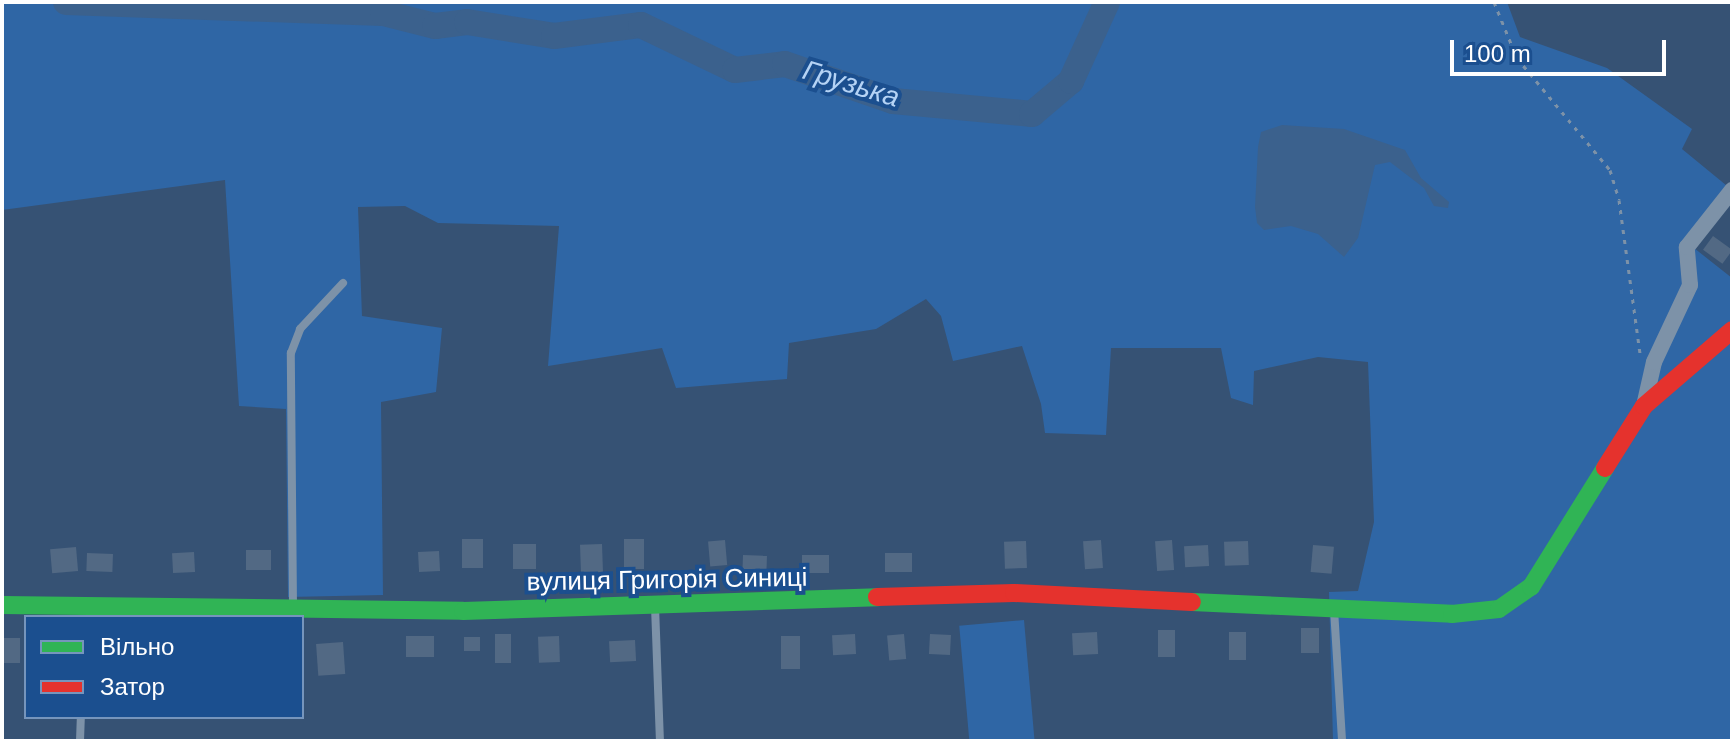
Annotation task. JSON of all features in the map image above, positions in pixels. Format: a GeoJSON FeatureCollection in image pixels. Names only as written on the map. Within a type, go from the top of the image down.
{"type":"FeatureCollection","features":[{"type":"Feature","properties":{"kind":"street"},"geometry":{"type":"LineString","coordinates":[[1644,406],[1654,362],[1690,285],[1687,247],[1732,190]]}},
{"type":"Feature","properties":{"kind":"street","name":"вулиця Григорія Синиці"},"geometry":{"type":"LineString","coordinates":[[2,605],[84,613],[293,607],[463,611],[1014,593],[1333,605],[1452,614],[1499,609],[1531,587],[1644,406],[1732,330]]}},
{"type":"Feature","properties":{"kind":"lane"},"geometry":{"type":"LineString","coordinates":[[293,607],[291,353],[300,329],[343,283]]}},
{"type":"Feature","properties":{"kind":"lane"},"geometry":{"type":"LineString","coordinates":[[655,605],[660,741]]}},
{"type":"Feature","properties":{"kind":"lane"},"geometry":{"type":"LineString","coordinates":[[1333,605],[1342,741]]}},
{"type":"Feature","properties":{"kind":"lane"},"geometry":{"type":"LineString","coordinates":[[80,741],[81,719]]}},
{"type":"Feature","properties":{"kind":"path"},"geometry":{"type":"LineString","coordinates":[[1494,2],[1517,58],[1610,170],[1619,200],[1643,369]]}},
{"type":"Feature","properties":{"kind":"shaded area"},"geometry":{"type":"Polygon","coordinates":[[[2,2],[1507,2],[1520,37],[1607,68],[1692,129],[1682,149],[1732,190],[1694,248],[1732,278],[1732,741],[1333,741],[1329,592],[1358,591],[1374,522],[1368,362],[1318,357],[1254,371],[1253,405],[1231,398],[1221,348],[1111,348],[1106,435],[1045,433],[1041,404],[1022,346],[953,361],[941,316],[926,299],[876,329],[789,343],[787,379],[676,388],[662,348],[548,366],[559,226],[438,223],[405,206],[358,207],[362,316],[442,328],[436,392],[381,402],[383,595],[288,597],[286,409],[239,406],[225,180],[2,210],[2,2]]]}},
{"type":"Feature","properties":{"kind":"shaded area"},"geometry":{"type":"Polygon","coordinates":[[[1282,125],[1344,129],[1405,150],[1421,178],[1449,202],[1448,208],[1434,206],[1424,188],[1390,162],[1375,165],[1358,238],[1344,257],[1318,234],[1291,226],[1264,230],[1257,223],[1255,207],[1258,147],[1261,132],[1282,125]]]}},
{"type":"Feature","properties":{"kind":"shaded area"},"geometry":{"type":"Polygon","coordinates":[[[1024,620],[1035,741],[969,741],[959,626],[1024,620]]]}},
{"type":"Feature","properties":{"kind":"building"},"geometry":{"type":"Polygon","coordinates":[[[1713,236],[1732,250],[1722,264],[1703,250],[1713,236]]]}},
{"type":"Feature","properties":{"kind":"building"},"geometry":{"type":"Polygon","coordinates":[[[462,539],[483,539],[483,568],[462,568],[462,539]]]}},
{"type":"Feature","properties":{"kind":"building"},"geometry":{"type":"Polygon","coordinates":[[[624,539],[644,539],[644,569],[624,569],[624,539]]]}},
{"type":"Feature","properties":{"kind":"building"},"geometry":{"type":"Polygon","coordinates":[[[725,540],[727,565],[710,566],[708,541],[725,540]]]}},
{"type":"Feature","properties":{"kind":"building"},"geometry":{"type":"Polygon","coordinates":[[[1101,540],[1103,568],[1085,569],[1083,541],[1101,540]]]}},
{"type":"Feature","properties":{"kind":"building"},"geometry":{"type":"Polygon","coordinates":[[[1172,540],[1174,570],[1157,571],[1155,541],[1172,540]]]}},
{"type":"Feature","properties":{"kind":"building"},"geometry":{"type":"Polygon","coordinates":[[[1026,541],[1027,568],[1005,569],[1004,542],[1026,541]]]}},
{"type":"Feature","properties":{"kind":"building"},"geometry":{"type":"Polygon","coordinates":[[[1248,541],[1249,565],[1225,566],[1224,542],[1248,541]]]}},
{"type":"Feature","properties":{"kind":"building"},"geometry":{"type":"Polygon","coordinates":[[[513,544],[536,544],[536,569],[513,569],[513,544]]]}},
{"type":"Feature","properties":{"kind":"building"},"geometry":{"type":"Polygon","coordinates":[[[602,544],[603,572],[581,573],[580,545],[602,544]]]}},
{"type":"Feature","properties":{"kind":"building"},"geometry":{"type":"Polygon","coordinates":[[[1208,545],[1209,566],[1185,567],[1184,546],[1208,545]]]}},
{"type":"Feature","properties":{"kind":"building"},"geometry":{"type":"Polygon","coordinates":[[[1313,545],[1334,547],[1332,574],[1311,572],[1313,545]]]}},
{"type":"Feature","properties":{"kind":"building"},"geometry":{"type":"Polygon","coordinates":[[[76,547],[78,571],[52,573],[50,549],[76,547]]]}},
{"type":"Feature","properties":{"kind":"building"},"geometry":{"type":"Polygon","coordinates":[[[246,550],[271,550],[271,570],[246,570],[246,550]]]}},
{"type":"Feature","properties":{"kind":"building"},"geometry":{"type":"Polygon","coordinates":[[[439,551],[440,571],[419,572],[418,552],[439,551]]]}},
{"type":"Feature","properties":{"kind":"building"},"geometry":{"type":"Polygon","coordinates":[[[194,552],[195,572],[173,573],[172,553],[194,552]]]}},
{"type":"Feature","properties":{"kind":"building"},"geometry":{"type":"Polygon","coordinates":[[[87,553],[113,554],[112,572],[86,571],[87,553]]]}},
{"type":"Feature","properties":{"kind":"building"},"geometry":{"type":"Polygon","coordinates":[[[885,553],[912,553],[912,572],[885,572],[885,553]]]}},
{"type":"Feature","properties":{"kind":"building"},"geometry":{"type":"Polygon","coordinates":[[[743,555],[767,556],[766,572],[742,571],[743,555]]]}},
{"type":"Feature","properties":{"kind":"building"},"geometry":{"type":"Polygon","coordinates":[[[802,555],[829,555],[829,573],[802,573],[802,555]]]}},
{"type":"Feature","properties":{"kind":"building"},"geometry":{"type":"Polygon","coordinates":[[[1301,628],[1319,628],[1319,653],[1301,653],[1301,628]]]}},
{"type":"Feature","properties":{"kind":"building"},"geometry":{"type":"Polygon","coordinates":[[[1158,630],[1175,630],[1175,657],[1158,657],[1158,630]]]}},
{"type":"Feature","properties":{"kind":"building"},"geometry":{"type":"Polygon","coordinates":[[[1097,632],[1098,654],[1073,655],[1072,633],[1097,632]]]}},
{"type":"Feature","properties":{"kind":"building"},"geometry":{"type":"Polygon","coordinates":[[[1229,632],[1246,632],[1246,660],[1229,660],[1229,632]]]}},
{"type":"Feature","properties":{"kind":"building"},"geometry":{"type":"Polygon","coordinates":[[[495,634],[511,634],[511,663],[495,663],[495,634]]]}},
{"type":"Feature","properties":{"kind":"building"},"geometry":{"type":"Polygon","coordinates":[[[855,634],[856,654],[833,655],[832,635],[855,634]]]}},
{"type":"Feature","properties":{"kind":"building"},"geometry":{"type":"Polygon","coordinates":[[[904,634],[906,659],[889,660],[887,635],[904,634]]]}},
{"type":"Feature","properties":{"kind":"building"},"geometry":{"type":"Polygon","coordinates":[[[930,634],[951,635],[950,655],[929,654],[930,634]]]}},
{"type":"Feature","properties":{"kind":"building"},"geometry":{"type":"Polygon","coordinates":[[[406,636],[434,636],[434,657],[406,657],[406,636]]]}},
{"type":"Feature","properties":{"kind":"building"},"geometry":{"type":"Polygon","coordinates":[[[559,636],[560,662],[539,663],[538,637],[559,636]]]}},
{"type":"Feature","properties":{"kind":"building"},"geometry":{"type":"Polygon","coordinates":[[[781,636],[800,636],[800,669],[781,669],[781,636]]]}},
{"type":"Feature","properties":{"kind":"building"},"geometry":{"type":"Polygon","coordinates":[[[464,637],[480,637],[480,651],[464,651],[464,637]]]}},
{"type":"Feature","properties":{"kind":"building"},"geometry":{"type":"Polygon","coordinates":[[[2,638],[20,638],[20,663],[2,663],[2,638]]]}},
{"type":"Feature","properties":{"kind":"building"},"geometry":{"type":"Polygon","coordinates":[[[635,640],[636,661],[610,662],[609,641],[635,640]]]}},
{"type":"Feature","properties":{"kind":"building"},"geometry":{"type":"Polygon","coordinates":[[[343,642],[345,674],[318,676],[316,644],[343,642]]]}},
{"type":"Feature","properties":{"kind":"waterway","name":"Грузька"},"geometry":{"type":"LineString","coordinates":[[66,2],[383,13],[435,26],[467,22],[554,36],[641,25],[735,70],[785,64],[893,101],[1032,114],[1071,81],[1107,2]]}},
{"type":"Feature","properties":{"kind":"traffic: fast"},"geometry":{"type":"LineString","coordinates":[[1192,602],[1452,614],[1499,609],[1531,587],[1605,468]]}},
{"type":"Feature","properties":{"kind":"traffic: fast"},"geometry":{"type":"LineString","coordinates":[[2,605],[463,611],[877,597]]}},
{"type":"Feature","properties":{"kind":"traffic: jam"},"geometry":{"type":"LineString","coordinates":[[1605,468],[1644,406],[1732,330]]}},
{"type":"Feature","properties":{"kind":"traffic: jam"},"geometry":{"type":"LineString","coordinates":[[877,597],[1014,593],[1192,602]]}}]}
